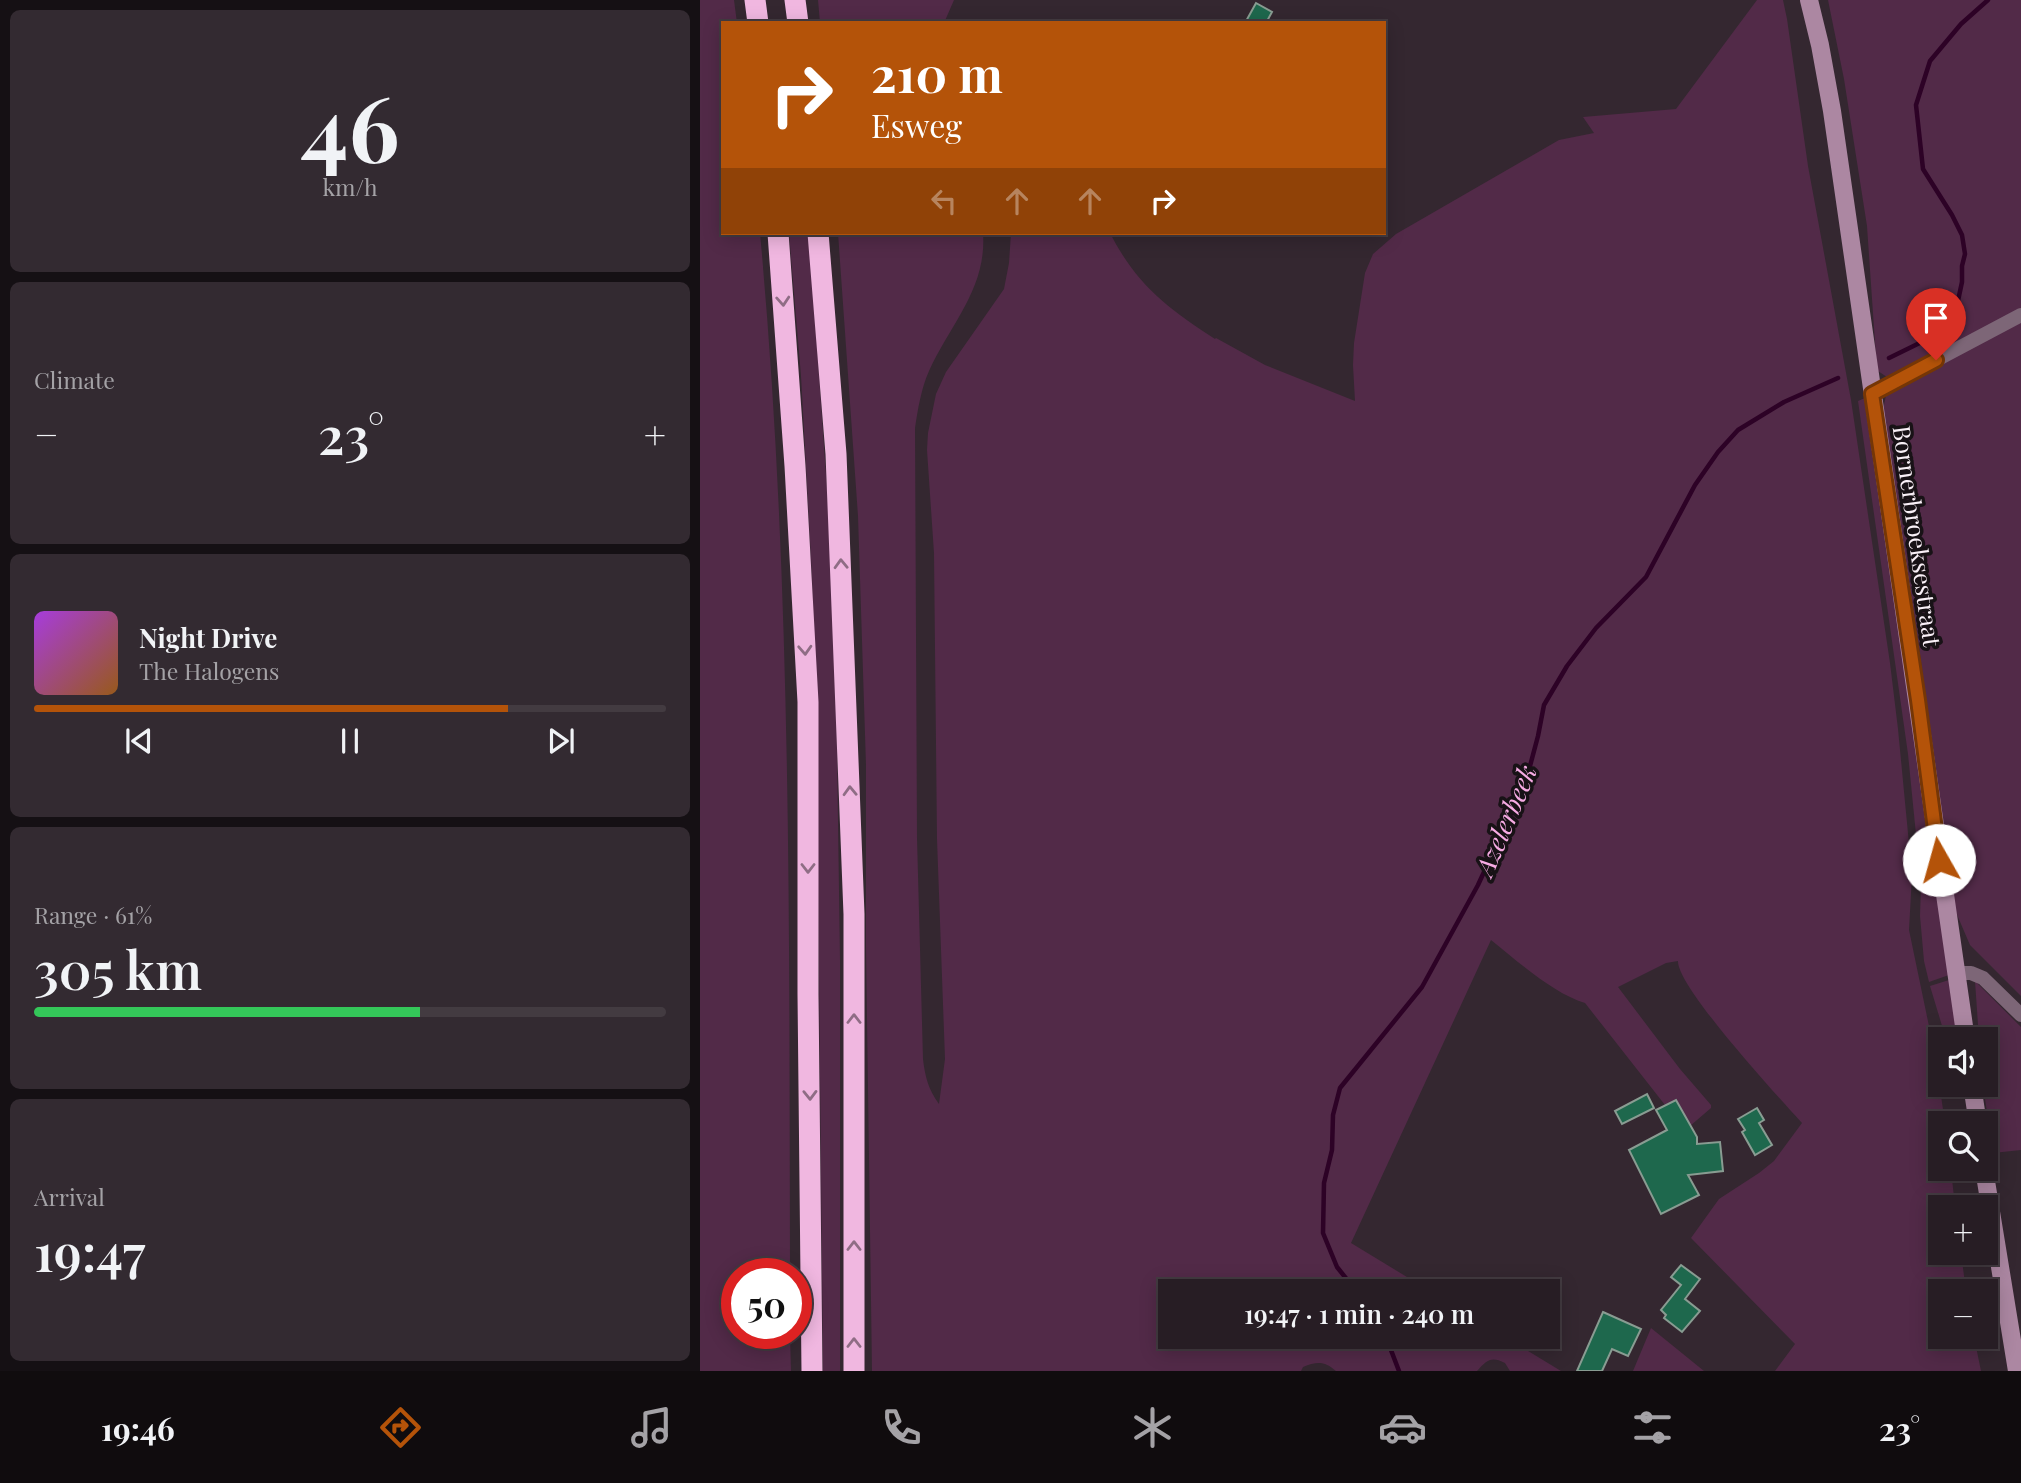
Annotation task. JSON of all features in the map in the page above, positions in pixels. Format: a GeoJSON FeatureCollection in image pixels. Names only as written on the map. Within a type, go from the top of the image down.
{"type":"FeatureCollection","features":[{"type":"Feature","properties":{"kind":"highway"},"geometry":{"type":"LineString","coordinates":[[755,0],[758,21]]}},
{"type":"Feature","properties":{"kind":"highway"},"geometry":{"type":"LineString","coordinates":[[795,0],[798,21]]}},
{"type":"Feature","properties":{"kind":"highway"},"geometry":{"type":"LineString","coordinates":[[778,235],[808,702],[808,994],[813,1371]]}},
{"type":"Feature","properties":{"kind":"highway"},"geometry":{"type":"LineString","coordinates":[[818,235],[836,454],[854,914],[854,1371]]}},
{"type":"Feature","properties":{"kind":"main road","name":"Bornerbroeksestraat"},"geometry":{"type":"LineString","coordinates":[[1810,0],[1832,111],[1964,1027]]}},
{"type":"Feature","properties":{"kind":"main road"},"geometry":{"type":"LineString","coordinates":[[1986,1181],[2017,1371]]}},
{"type":"Feature","properties":{"kind":"street"},"geometry":{"type":"LineString","coordinates":[[1872,394],[2021,315]]}},
{"type":"Feature","properties":{"kind":"street"},"geometry":{"type":"LineString","coordinates":[[1956,973],[1971,973],[1983,978],[2021,1015]]}},
{"type":"Feature","properties":{"kind":"shaded area"},"geometry":{"type":"Polygon","coordinates":[[[700,0],[734,0],[737,21],[721,21],[721,235],[760,235],[778,493],[787,753],[790,1258],[721,1258],[721,1349],[790,1349],[791,1371],[700,1371],[700,0]]]}},
{"type":"Feature","properties":{"kind":"shaded area"},"geometry":{"type":"Polygon","coordinates":[[[818,0],[954,0],[945,21],[820,21],[818,0]]]}},
{"type":"Feature","properties":{"kind":"shaded area"},"geometry":{"type":"Polygon","coordinates":[[[1757,0],[1783,0],[1808,166],[1851,400],[1890,663],[1912,875],[1909,930],[1929,1027],[1928,1097],[1941,1097],[1943,1111],[1928,1111],[1928,1181],[1952,1181],[1954,1195],[1928,1195],[1928,1265],[1963,1265],[1964,1279],[1928,1279],[1928,1349],[1976,1349],[1981,1371],[1775,1371],[1795,1344],[1691,1238],[1719,1199],[1774,1161],[1802,1123],[1711,1017],[1682,974],[1678,961],[1666,963],[1618,987],[1711,1105],[1711,1108],[1683,1132],[1668,1103],[1665,1105],[1585,1003],[1548,985],[1491,940],[1351,1243],[1410,1279],[1158,1279],[1158,1349],[1525,1349],[1561,1371],[1510,1371],[1505,1363],[1493,1360],[1477,1371],[1336,1371],[1328,1365],[1317,1363],[1303,1367],[1301,1371],[872,1371],[866,765],[858,516],[838,235],[983,235],[979,271],[966,305],[929,371],[915,428],[917,838],[923,1059],[928,1082],[939,1104],[945,1059],[937,839],[934,553],[928,433],[936,394],[946,372],[1004,289],[1011,235],[1111,235],[1131,267],[1154,294],[1198,328],[1265,365],[1355,401],[1354,343],[1365,273],[1373,254],[1396,234],[1559,140],[1594,133],[1583,117],[1676,109],[1757,0]]]}},
{"type":"Feature","properties":{"kind":"shaded area"},"geometry":{"type":"Polygon","coordinates":[[[1828,0],[2021,0],[2021,309],[1924,362],[1887,377],[1878,371],[1867,226],[1844,79],[1828,0]]]}},
{"type":"Feature","properties":{"kind":"shaded area"},"geometry":{"type":"Polygon","coordinates":[[[789,235],[809,235],[828,503],[836,681],[840,960],[840,1371],[823,1371],[817,779],[812,577],[801,376],[789,235]]]}},
{"type":"Feature","properties":{"kind":"shaded area"},"geometry":{"type":"Polygon","coordinates":[[[2021,322],[2021,996],[1970,945],[1955,910],[1883,410],[1886,395],[2021,322]]]}},
{"type":"Feature","properties":{"kind":"shaded area"},"geometry":{"type":"Polygon","coordinates":[[[1865,398],[1949,975],[1929,982],[1924,961],[1920,916],[1921,885],[1908,754],[1858,401],[1865,398]]]}},
{"type":"Feature","properties":{"kind":"shaded area"},"geometry":{"type":"Polygon","coordinates":[[[1949,980],[1956,1027],[1942,1027],[1930,986],[1949,980]]]}},
{"type":"Feature","properties":{"kind":"shaded area"},"geometry":{"type":"Polygon","coordinates":[[[1975,981],[2021,1027],[2021,1150],[1998,1152],[1998,1111],[1987,1111],[1985,1097],[1998,1097],[1998,1027],[1978,1027],[1975,981]]]}},
{"type":"Feature","properties":{"kind":"shaded area"},"geometry":{"type":"Polygon","coordinates":[[[1651,1328],[1704,1371],[1633,1371],[1651,1328]]]}},
{"type":"Feature","properties":{"kind":"building"},"geometry":{"type":"Polygon","coordinates":[[[1256,3],[1272,12],[1267,21],[1246,21],[1256,3]]]}},
{"type":"Feature","properties":{"kind":"building"},"geometry":{"type":"Polygon","coordinates":[[[1647,1094],[1654,1108],[1622,1124],[1615,1111],[1647,1094]]]}},
{"type":"Feature","properties":{"kind":"building"},"geometry":{"type":"Polygon","coordinates":[[[1676,1100],[1697,1137],[1697,1144],[1720,1142],[1723,1171],[1688,1175],[1699,1195],[1661,1214],[1629,1150],[1667,1130],[1656,1110],[1676,1100]]]}},
{"type":"Feature","properties":{"kind":"building"},"geometry":{"type":"Polygon","coordinates":[[[1757,1108],[1764,1120],[1759,1123],[1772,1145],[1755,1155],[1738,1119],[1757,1108]]]}},
{"type":"Feature","properties":{"kind":"building"},"geometry":{"type":"Polygon","coordinates":[[[1681,1265],[1700,1279],[1685,1299],[1700,1311],[1682,1332],[1664,1318],[1666,1315],[1661,1310],[1681,1285],[1671,1277],[1681,1265]]]}},
{"type":"Feature","properties":{"kind":"building"},"geometry":{"type":"Polygon","coordinates":[[[1603,1312],[1641,1329],[1628,1356],[1612,1349],[1602,1371],[1577,1371],[1603,1312]]]}},
{"type":"Feature","properties":{"kind":"waterway","name":"Azelerbeek"},"geometry":{"type":"LineString","coordinates":[[1889,358],[1938,334],[1956,310],[1965,254],[1962,235],[1923,169],[1916,105],[1930,61],[1961,24],[1988,0]]}},
{"type":"Feature","properties":{"kind":"waterway","name":"Azelerbeek"},"geometry":{"type":"LineString","coordinates":[[1347,1279],[1337,1267],[1323,1233],[1324,1183],[1332,1150],[1333,1115],[1340,1088],[1422,987],[1478,885],[1526,781],[1544,705],[1567,666],[1596,628],[1646,577],[1695,485],[1718,452],[1738,430],[1784,402],[1838,378]]}},
{"type":"Feature","properties":{"kind":"waterway","name":"Azelerbeek"},"geometry":{"type":"LineString","coordinates":[[1391,1349],[1399,1371]]}},
{"type":"Feature","properties":{"kind":"route"},"geometry":{"type":"LineString","coordinates":[[1936,360],[1872,394],[1939,860]]}}]}
